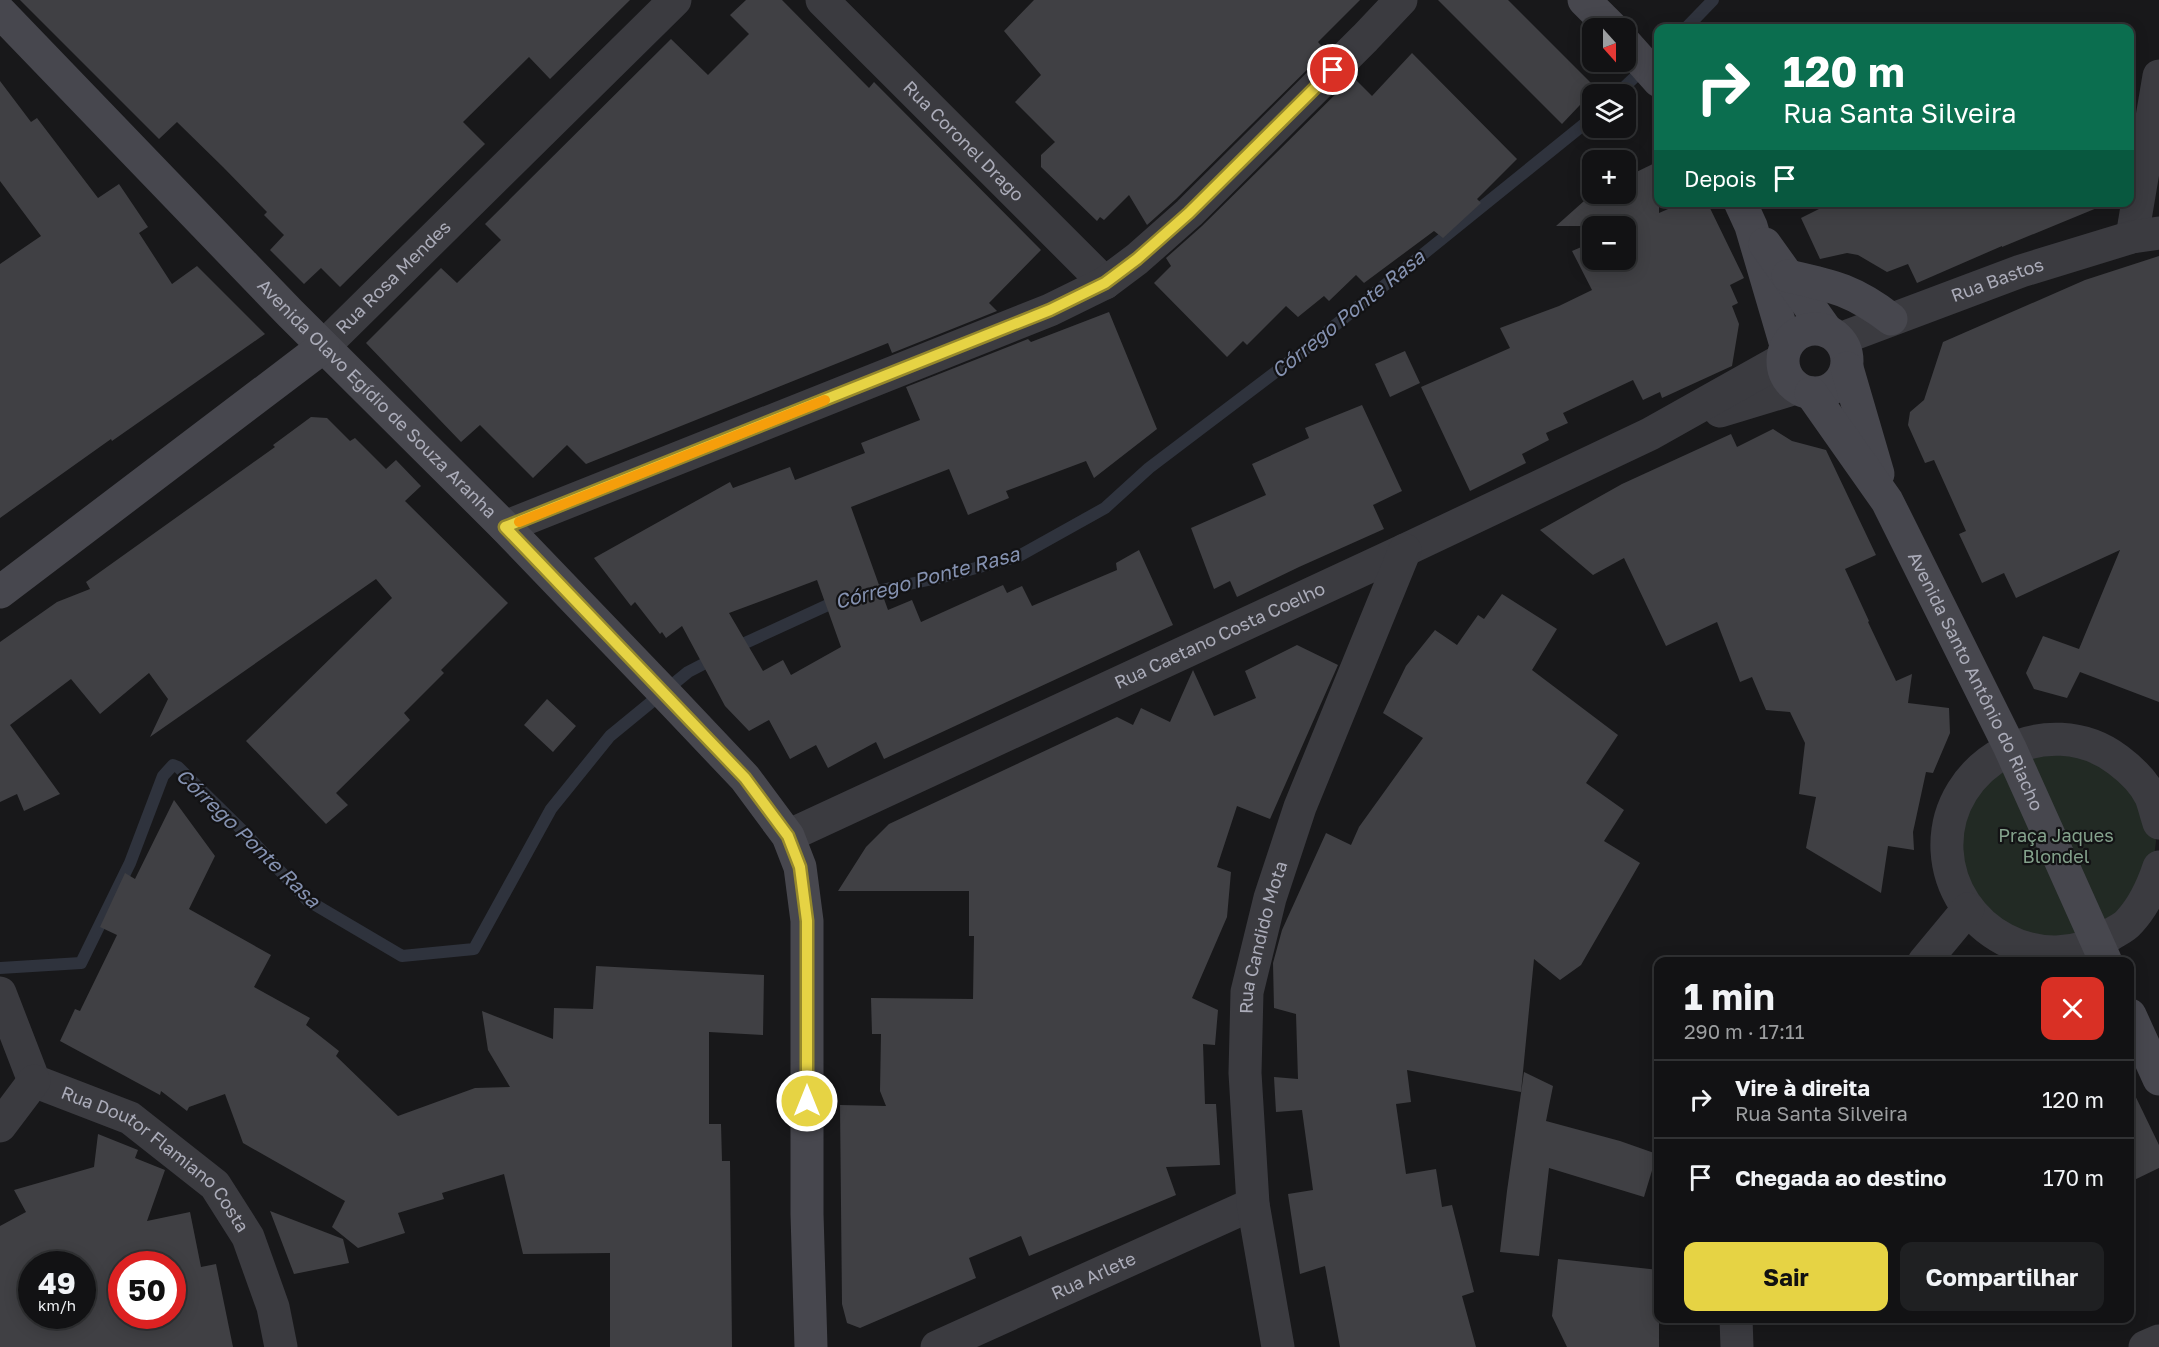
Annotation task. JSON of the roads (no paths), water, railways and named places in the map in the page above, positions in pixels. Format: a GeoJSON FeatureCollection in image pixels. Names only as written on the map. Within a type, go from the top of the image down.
{"type":"FeatureCollection","features":[{"type":"Feature","properties":{"kind":"main road"},"geometry":{"type":"LineString","coordinates":[[1584,0],[1602,18]]}},
{"type":"Feature","properties":{"kind":"main road","name":"Avenida Olavo Egídio de Souza Aranha"},"geometry":{"type":"LineString","coordinates":[[0,12],[323,347],[505,527],[674,703],[745,778],[788,836],[800,867],[807,921],[807,1214],[811,1347]]}},
{"type":"Feature","properties":{"kind":"main road"},"geometry":{"type":"LineString","coordinates":[[1636,55],[1654,75]]}},
{"type":"Feature","properties":{"kind":"main road","name":"Avenida Santo Antônio do Riacho"},"geometry":{"type":"LineString","coordinates":[[1746,214],[1838,346],[1887,501]]}},
{"type":"Feature","properties":{"kind":"main road","name":"Avenida Santo Antônio do Riacho"},"geometry":{"type":"LineString","coordinates":[[1746,214],[1789,376],[1833,425],[1887,501],[2010,748],[2102,952]]}},
{"type":"Feature","properties":{"kind":"main road"},"geometry":{"type":"LineString","coordinates":[[1788,276],[1830,285],[1853,293],[1891,319]]}},
{"type":"Feature","properties":{"kind":"main road"},"geometry":{"type":"LineString","coordinates":[[1811,328],[1838,346],[1839,382],[1827,391],[1789,376],[1797,334],[1811,328]]}},
{"type":"Feature","properties":{"kind":"main road","name":"Rua Rosa Mendes"},"geometry":{"type":"LineString","coordinates":[[0,592],[323,347]]}},
{"type":"Feature","properties":{"kind":"main road"},"geometry":{"type":"LineString","coordinates":[[2134,1024],[2159,1079]]}},
{"type":"Feature","properties":{"kind":"street","name":"Rua Rosa Mendes"},"geometry":{"type":"LineString","coordinates":[[323,347],[675,0]]}},
{"type":"Feature","properties":{"kind":"street","name":"Rua Coronel Drago"},"geometry":{"type":"LineString","coordinates":[[822,0],[1105,283]]}},
{"type":"Feature","properties":{"kind":"street"},"geometry":{"type":"LineString","coordinates":[[505,527],[1050,310],[1105,283],[1137,259],[1189,213],[1401,0]]}},
{"type":"Feature","properties":{"kind":"street"},"geometry":{"type":"LineString","coordinates":[[2146,235],[2159,76]]}},
{"type":"Feature","properties":{"kind":"street","name":"Rua Bastos"},"geometry":{"type":"LineString","coordinates":[[1838,346],[1891,319],[2021,271],[2146,235]]}},
{"type":"Feature","properties":{"kind":"street","name":"Rua Caetano Costa Coelho"},"geometry":{"type":"LineString","coordinates":[[788,836],[1650,434],[1789,376]]}},
{"type":"Feature","properties":{"kind":"street","name":"Rua Candido Mota"},"geometry":{"type":"LineString","coordinates":[[1278,1347],[1253,1204],[1245,1073],[1247,992],[1270,898],[1300,807],[1405,550]]}},
{"type":"Feature","properties":{"kind":"street"},"geometry":{"type":"LineString","coordinates":[[2159,823],[2150,796],[2131,770],[2105,750],[2074,740],[2042,739],[2010,748],[1984,765],[1963,789],[1950,818],[1947,850],[1953,882],[1968,909],[1988,930],[2013,945],[2041,951],[2102,952],[2149,896],[2159,867]]}},
{"type":"Feature","properties":{"kind":"street"},"geometry":{"type":"LineString","coordinates":[[1928,957],[1968,909]]}},
{"type":"Feature","properties":{"kind":"street","name":"Rua Doutor Flamiano Costa"},"geometry":{"type":"LineString","coordinates":[[0,993],[34,1081],[130,1118],[215,1185],[248,1237],[273,1307],[281,1347]]}},
{"type":"Feature","properties":{"kind":"street"},"geometry":{"type":"LineString","coordinates":[[0,1126],[34,1081]]}},
{"type":"Feature","properties":{"kind":"street","name":"Rua Arlete"},"geometry":{"type":"LineString","coordinates":[[937,1347],[1253,1204]]}},
{"type":"Feature","properties":{"kind":"street"},"geometry":{"type":"LineString","coordinates":[[1736,1323],[1737,1347]]}},
{"type":"Feature","properties":{"kind":"street"},"geometry":{"type":"LineString","coordinates":[[2145,1347],[2159,1341]]}},
{"type":"Feature","properties":{"kind":"waterway","name":"Córrego Ponte Rasa"},"geometry":{"type":"LineString","coordinates":[[1690,24],[1713,0]]}},
{"type":"Feature","properties":{"kind":"waterway","name":"Córrego Ponte Rasa"},"geometry":{"type":"LineString","coordinates":[[1628,84],[1654,59]]}},
{"type":"Feature","properties":{"kind":"waterway","name":"Córrego Ponte Rasa"},"geometry":{"type":"LineString","coordinates":[[867,593],[947,576],[1019,556],[1105,508],[1149,468],[1302,352],[1582,126]]}},
{"type":"Feature","properties":{"kind":"waterway","name":"Córrego Ponte Rasa"},"geometry":{"type":"LineString","coordinates":[[732,649],[841,599]]}},
{"type":"Feature","properties":{"kind":"waterway","name":"Córrego Ponte Rasa"},"geometry":{"type":"LineString","coordinates":[[0,968],[81,963],[130,863],[163,776],[173,765],[178,767],[247,835],[307,900],[402,956],[474,949],[551,809],[610,736],[688,672],[717,657]]}},
{"type":"Feature","properties":{"kind":"park label","name":"Praça Jaques Blondel"},"geometry":{"type":"Point","coordinates":[2056,846]}}]}
